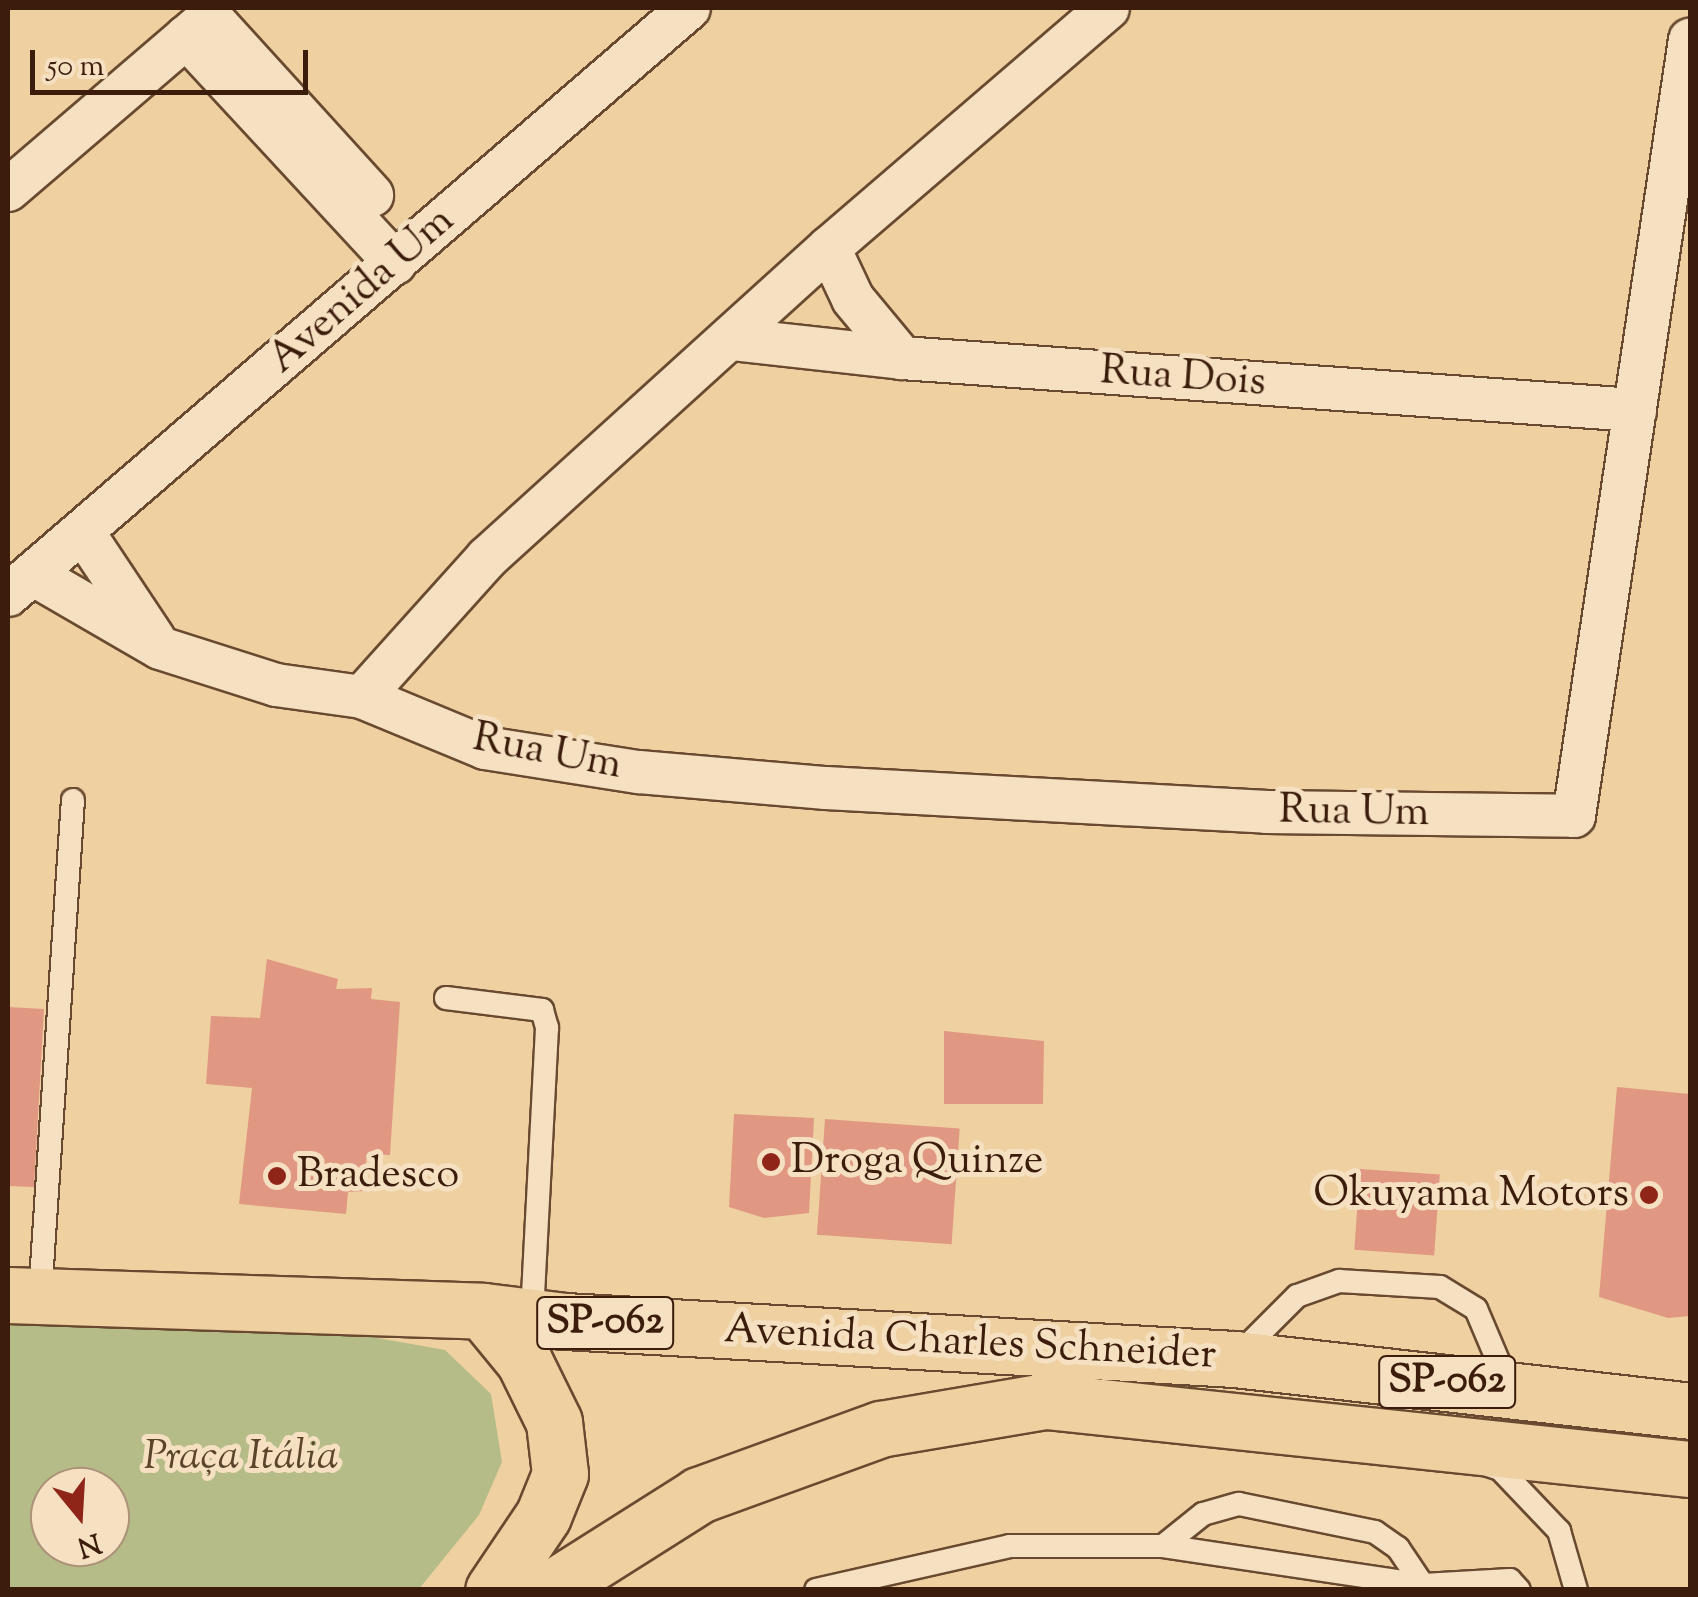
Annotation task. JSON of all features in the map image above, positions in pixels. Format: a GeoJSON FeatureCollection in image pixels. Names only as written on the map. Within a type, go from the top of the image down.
{"type":"FeatureCollection","features":[{"type":"Feature","properties":{"kind":"main road","name":"Avenida Charles Schneider"},"geometry":{"type":"LineString","coordinates":[[24,1295],[508,1314],[1234,1358],[1690,1411]]}},
{"type":"Feature","properties":{"kind":"main road","name":"SP-062"},"geometry":{"type":"LineString","coordinates":[[494,1590],[544,1516],[560,1474],[554,1422],[524,1360],[508,1314]]}},
{"type":"Feature","properties":{"kind":"main road","name":"Avenida Charles Schneider"},"geometry":{"type":"LineString","coordinates":[[550,1590],[699,1495],[880,1429],[1046,1401],[1396,1435],[1690,1470]]}},
{"type":"Feature","properties":{"kind":"street","name":"Avenida Um"},"geometry":{"type":"LineString","coordinates":[[22,585],[689,8]]}},
{"type":"Feature","properties":{"kind":"street"},"geometry":{"type":"LineString","coordinates":[[362,697],[486,558],[828,248],[1108,8]]}},
{"type":"Feature","properties":{"kind":"street"},"geometry":{"type":"LineString","coordinates":[[8,190],[206,21],[406,254]]}},
{"type":"Feature","properties":{"kind":"street","name":"Rua Um"},"geometry":{"type":"LineString","coordinates":[[22,585],[160,648],[276,685],[362,697],[485,748],[640,772],[1268,812],[1574,816],[1690,40]]}},
{"type":"Feature","properties":{"kind":"street"},"geometry":{"type":"LineString","coordinates":[[828,248],[852,300],[902,358]]}},
{"type":"Feature","properties":{"kind":"street","name":"Rua Dois"},"geometry":{"type":"LineString","coordinates":[[731,339],[902,358],[1635,410]]}},
{"type":"Feature","properties":{"kind":"street"},"geometry":{"type":"LineString","coordinates":[[84,535],[160,648]]}},
{"type":"Feature","properties":{"kind":"lane"},"geometry":{"type":"LineString","coordinates":[[24,1295],[73,800]]}},
{"type":"Feature","properties":{"kind":"lane"},"geometry":{"type":"LineString","coordinates":[[446,998],[542,1010],[548,1028],[508,1314]]}},
{"type":"Feature","properties":{"kind":"lane"},"geometry":{"type":"LineString","coordinates":[[1234,1358],[1297,1296],[1339,1281],[1440,1287],[1476,1308],[1510,1388]]}},
{"type":"Feature","properties":{"kind":"lane"},"geometry":{"type":"LineString","coordinates":[[1396,1435],[1500,1469],[1560,1531],[1576,1590]]}},
{"type":"Feature","properties":{"kind":"lane"},"geometry":{"type":"LineString","coordinates":[[1164,1546],[1203,1514],[1239,1504],[1375,1532],[1398,1548],[1422,1585]]}},
{"type":"Feature","properties":{"kind":"lane"},"geometry":{"type":"LineString","coordinates":[[816,1590],[1010,1546],[1164,1546],[1422,1585],[1510,1580],[1519,1590]]}},
{"type":"Feature","properties":{"kind":"green space","name":"Praça Itália"},"geometry":{"type":"Polygon","coordinates":[[[8,1315],[344,1332],[445,1350],[491,1394],[502,1462],[479,1515],[419,1589],[8,1589],[8,1315]]]}},
{"type":"Feature","properties":{"kind":"building"},"geometry":{"type":"Polygon","coordinates":[[[267,959],[338,979],[336,989],[372,988],[371,999],[400,1002],[390,1155],[367,1154],[363,1191],[348,1192],[346,1214],[239,1204],[252,1088],[206,1084],[211,1016],[260,1018],[267,959]]]}},
{"type":"Feature","properties":{"kind":"building"},"geometry":{"type":"Polygon","coordinates":[[[8,1007],[44,1009],[34,1187],[8,1186],[8,1007]]]}},
{"type":"Feature","properties":{"kind":"building"},"geometry":{"type":"Polygon","coordinates":[[[944,1031],[1044,1041],[1043,1104],[944,1104],[944,1031]]]}},
{"type":"Feature","properties":{"kind":"building","name":"Okuyama Motors"},"geometry":{"type":"Polygon","coordinates":[[[1617,1087],[1690,1094],[1690,1316],[1668,1318],[1599,1297],[1617,1087]]]}},
{"type":"Feature","properties":{"kind":"building","name":"Droga Quinze"},"geometry":{"type":"Polygon","coordinates":[[[734,1114],[814,1118],[809,1213],[764,1218],[729,1207],[734,1114]]]}},
{"type":"Feature","properties":{"kind":"building"},"geometry":{"type":"Polygon","coordinates":[[[825,1119],[960,1128],[952,1244],[817,1235],[825,1119]]]}},
{"type":"Feature","properties":{"kind":"building"},"geometry":{"type":"Polygon","coordinates":[[[1360,1169],[1440,1175],[1434,1255],[1354,1250],[1360,1169]]]}},
{"type":"Feature","properties":{"kind":"place","name":"Droga Quinze"},"geometry":{"type":"Point","coordinates":[771,1162]}},
{"type":"Feature","properties":{"kind":"place","name":"Bradesco"},"geometry":{"type":"Point","coordinates":[277,1176]}},
{"type":"Feature","properties":{"kind":"place","name":"Okuyama Motors"},"geometry":{"type":"Point","coordinates":[1649,1195]}}]}
